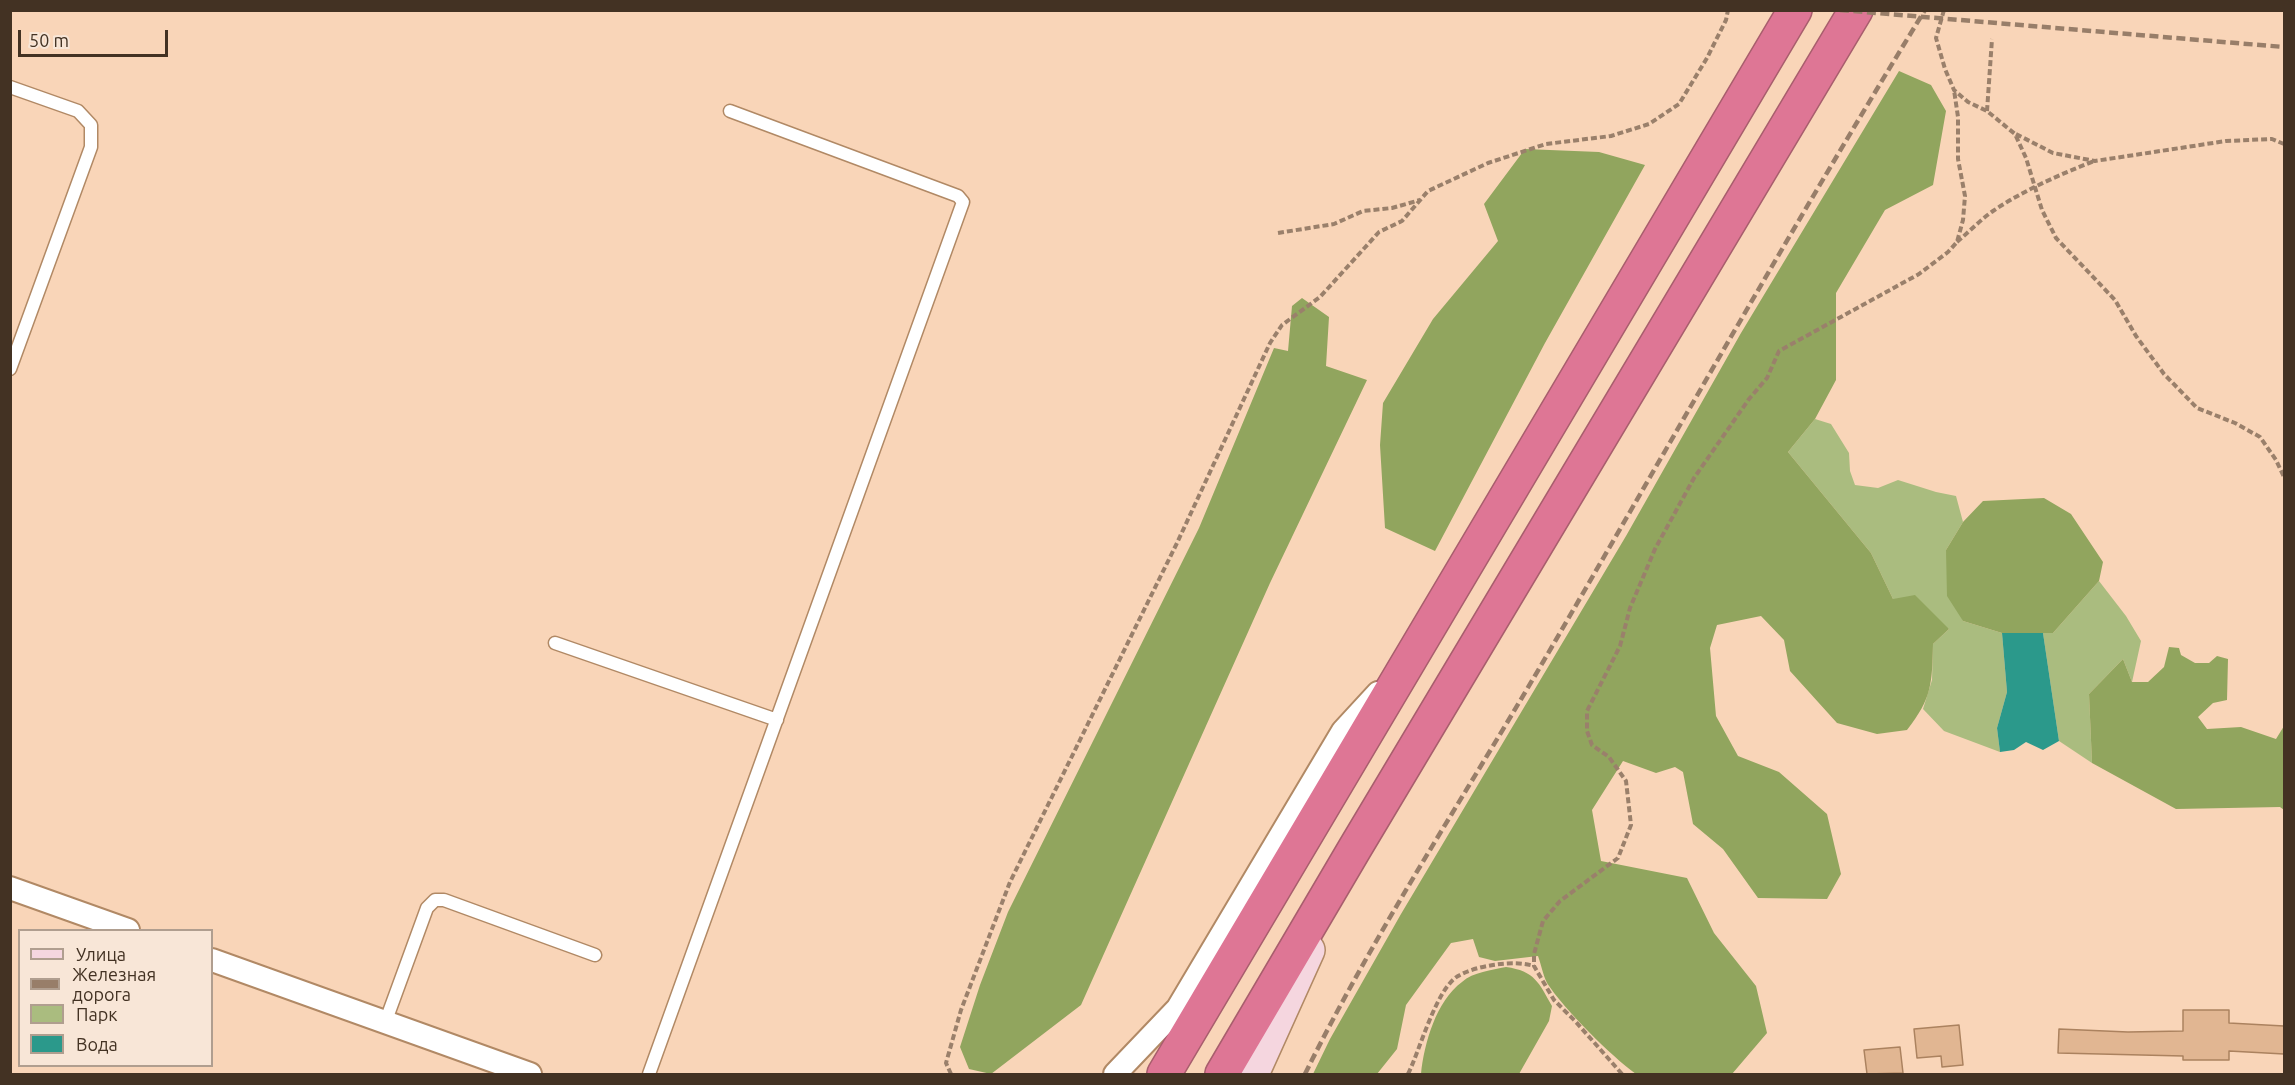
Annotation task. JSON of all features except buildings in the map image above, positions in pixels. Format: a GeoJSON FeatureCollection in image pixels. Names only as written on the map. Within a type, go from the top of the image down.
{"type":"FeatureCollection","features":[{"type":"Feature","properties":{"kind":"highway"},"geometry":{"type":"LineString","coordinates":[[1164,1074],[1795,10]]}},
{"type":"Feature","properties":{"kind":"highway"},"geometry":{"type":"LineString","coordinates":[[1222,1074],[1856,10]]}},
{"type":"Feature","properties":{"kind":"street"},"geometry":{"type":"LineString","coordinates":[[1115,1074],[1178,1008],[1343,730],[1408,662]]}},
{"type":"Feature","properties":{"kind":"street"},"geometry":{"type":"LineString","coordinates":[[1252,1074],[1355,848]]}},
{"type":"Feature","properties":{"kind":"street"},"geometry":{"type":"LineString","coordinates":[[10,888],[125,929]]}},
{"type":"Feature","properties":{"kind":"street"},"geometry":{"type":"LineString","coordinates":[[213,960],[530,1074]]}},
{"type":"Feature","properties":{"kind":"lane"},"geometry":{"type":"LineString","coordinates":[[10,87],[78,111],[91,125],[91,147],[10,369]]}},
{"type":"Feature","properties":{"kind":"lane"},"geometry":{"type":"LineString","coordinates":[[649,1074],[963,202],[958,196],[730,111]]}},
{"type":"Feature","properties":{"kind":"lane"},"geometry":{"type":"LineString","coordinates":[[555,643],[777,720]]}},
{"type":"Feature","properties":{"kind":"lane"},"geometry":{"type":"LineString","coordinates":[[385,1023],[427,908],[435,900],[444,900],[595,955]]}},
{"type":"Feature","properties":{"kind":"path"},"geometry":{"type":"LineString","coordinates":[[951,1074],[946,1063],[961,1010],[1010,882],[1177,543],[1270,344],[1282,326],[1320,297],[1378,232],[1402,220],[1428,191],[1488,163],[1546,144],[1611,136],[1649,124],[1679,104],[1707,58],[1726,20],[1728,10]]}},
{"type":"Feature","properties":{"kind":"path"},"geometry":{"type":"LineString","coordinates":[[1944,10],[1936,38],[1954,90],[1958,117],[1958,159],[1965,196],[1963,220],[1957,242]]}},
{"type":"Feature","properties":{"kind":"path"},"geometry":{"type":"LineString","coordinates":[[1988,111],[1992,39]]}},
{"type":"Feature","properties":{"kind":"path"},"geometry":{"type":"LineString","coordinates":[[1954,90],[1968,102],[1988,111],[2015,134],[2053,153],[2095,161]]}},
{"type":"Feature","properties":{"kind":"path"},"geometry":{"type":"LineString","coordinates":[[2015,134],[2042,210],[2056,238],[2115,300],[2136,336],[2164,374],[2197,408],[2235,423],[2260,437],[2276,460],[2284,477]]}},
{"type":"Feature","properties":{"kind":"path"},"geometry":{"type":"LineString","coordinates":[[1622,1074],[1554,1000],[1534,966],[1534,954],[1543,921],[1560,901],[1618,858],[1631,825],[1626,781],[1610,757],[1592,745],[1587,731],[1587,711],[1620,646],[1630,608],[1655,549],[1694,477],[1749,399],[1767,378],[1779,351],[1919,274],[1948,252],[1990,213],[2035,186],[2095,161],[2226,141],[2272,139],[2284,144]]}},
{"type":"Feature","properties":{"kind":"path"},"geometry":{"type":"LineString","coordinates":[[1278,233],[1334,224],[1363,211],[1392,208],[1420,200]]}},
{"type":"Feature","properties":{"kind":"path"},"geometry":{"type":"LineString","coordinates":[[1408,1074],[1439,998],[1456,977],[1483,966],[1507,963],[1534,966]]}},
{"type":"Feature","properties":{"kind":"green space"},"geometry":{"type":"Polygon","coordinates":[[[1899,71],[1931,85],[1946,111],[1933,185],[1885,210],[1836,293],[1836,380],[1815,419],[1788,452],[1871,553],[1893,599],[1915,595],[1949,629],[1933,644],[1931,680],[1926,699],[1907,730],[1877,734],[1837,723],[1790,671],[1784,640],[1761,616],[1717,625],[1710,648],[1716,716],[1738,756],[1779,772],[1827,814],[1841,874],[1827,899],[1758,898],[1723,849],[1693,824],[1683,772],[1675,767],[1656,773],[1623,761],[1592,810],[1601,861],[1687,878],[1714,933],[1756,986],[1767,1033],[1732,1074],[1636,1074],[1601,1044],[1565,1006],[1547,983],[1538,956],[1495,961],[1479,957],[1473,939],[1451,943],[1406,1005],[1397,1049],[1377,1074],[1313,1074],[1330,1039],[1401,914],[1626,536],[1741,333],[1899,71]]]}},
{"type":"Feature","properties":{"kind":"green space"},"geometry":{"type":"Polygon","coordinates":[[[1525,149],[1599,152],[1645,165],[1545,343],[1435,551],[1385,528],[1380,445],[1383,403],[1433,319],[1498,241],[1484,204],[1525,149]]]}},
{"type":"Feature","properties":{"kind":"green space"},"geometry":{"type":"Polygon","coordinates":[[[1302,298],[1329,317],[1326,366],[1367,380],[1270,583],[1081,1005],[991,1074],[969,1069],[960,1047],[980,985],[1008,912],[1199,528],[1274,348],[1288,351],[1292,306],[1302,298]]]}},
{"type":"Feature","properties":{"kind":"green space"},"geometry":{"type":"Polygon","coordinates":[[[1815,419],[1831,424],[1849,453],[1850,471],[1855,485],[1878,488],[1898,480],[1956,496],[1963,522],[1946,550],[1963,621],[2002,633],[2007,692],[1997,728],[2000,752],[1944,731],[1923,709],[1932,680],[1933,644],[1949,629],[1893,599],[1871,553],[1788,452],[1815,419]]]}},
{"type":"Feature","properties":{"kind":"green space"},"geometry":{"type":"Polygon","coordinates":[[[2044,498],[2071,514],[2103,562],[2099,581],[2053,633],[2002,633],[1963,621],[1947,596],[1946,550],[1963,522],[1983,501],[2044,498]]]}},
{"type":"Feature","properties":{"kind":"green space"},"geometry":{"type":"Polygon","coordinates":[[[2099,581],[2126,616],[2141,641],[2132,682],[2123,659],[2089,694],[2092,763],[2059,741],[2043,633],[2053,633],[2099,581]]]}},
{"type":"Feature","properties":{"kind":"green space"},"geometry":{"type":"Polygon","coordinates":[[[2169,647],[2179,648],[2181,655],[2195,663],[2209,663],[2217,656],[2228,659],[2227,700],[2213,703],[2198,717],[2207,729],[2241,727],[2276,739],[2284,726],[2284,810],[2280,807],[2176,809],[2092,763],[2089,694],[2123,659],[2132,682],[2148,682],[2164,667],[2169,647]]]}},
{"type":"Feature","properties":{"kind":"green space"},"geometry":{"type":"Polygon","coordinates":[[[1506,967],[1524,972],[1535,979],[1552,1006],[1549,1021],[1519,1074],[1421,1074],[1428,1037],[1445,1000],[1462,982],[1472,976],[1506,967]]]}},
{"type":"Feature","properties":{"kind":"water"},"geometry":{"type":"Polygon","coordinates":[[[2002,633],[2043,633],[2059,741],[2043,750],[2026,742],[2014,750],[2000,752],[1997,728],[2007,692],[2002,633]]]}},
{"type":"Feature","properties":{"kind":"railway"},"geometry":{"type":"LineString","coordinates":[[1840,10],[2284,47]]}},
{"type":"Feature","properties":{"kind":"railway"},"geometry":{"type":"LineString","coordinates":[[1305,1074],[1390,917],[1543,662],[1780,253],[1925,10]]}}]}
